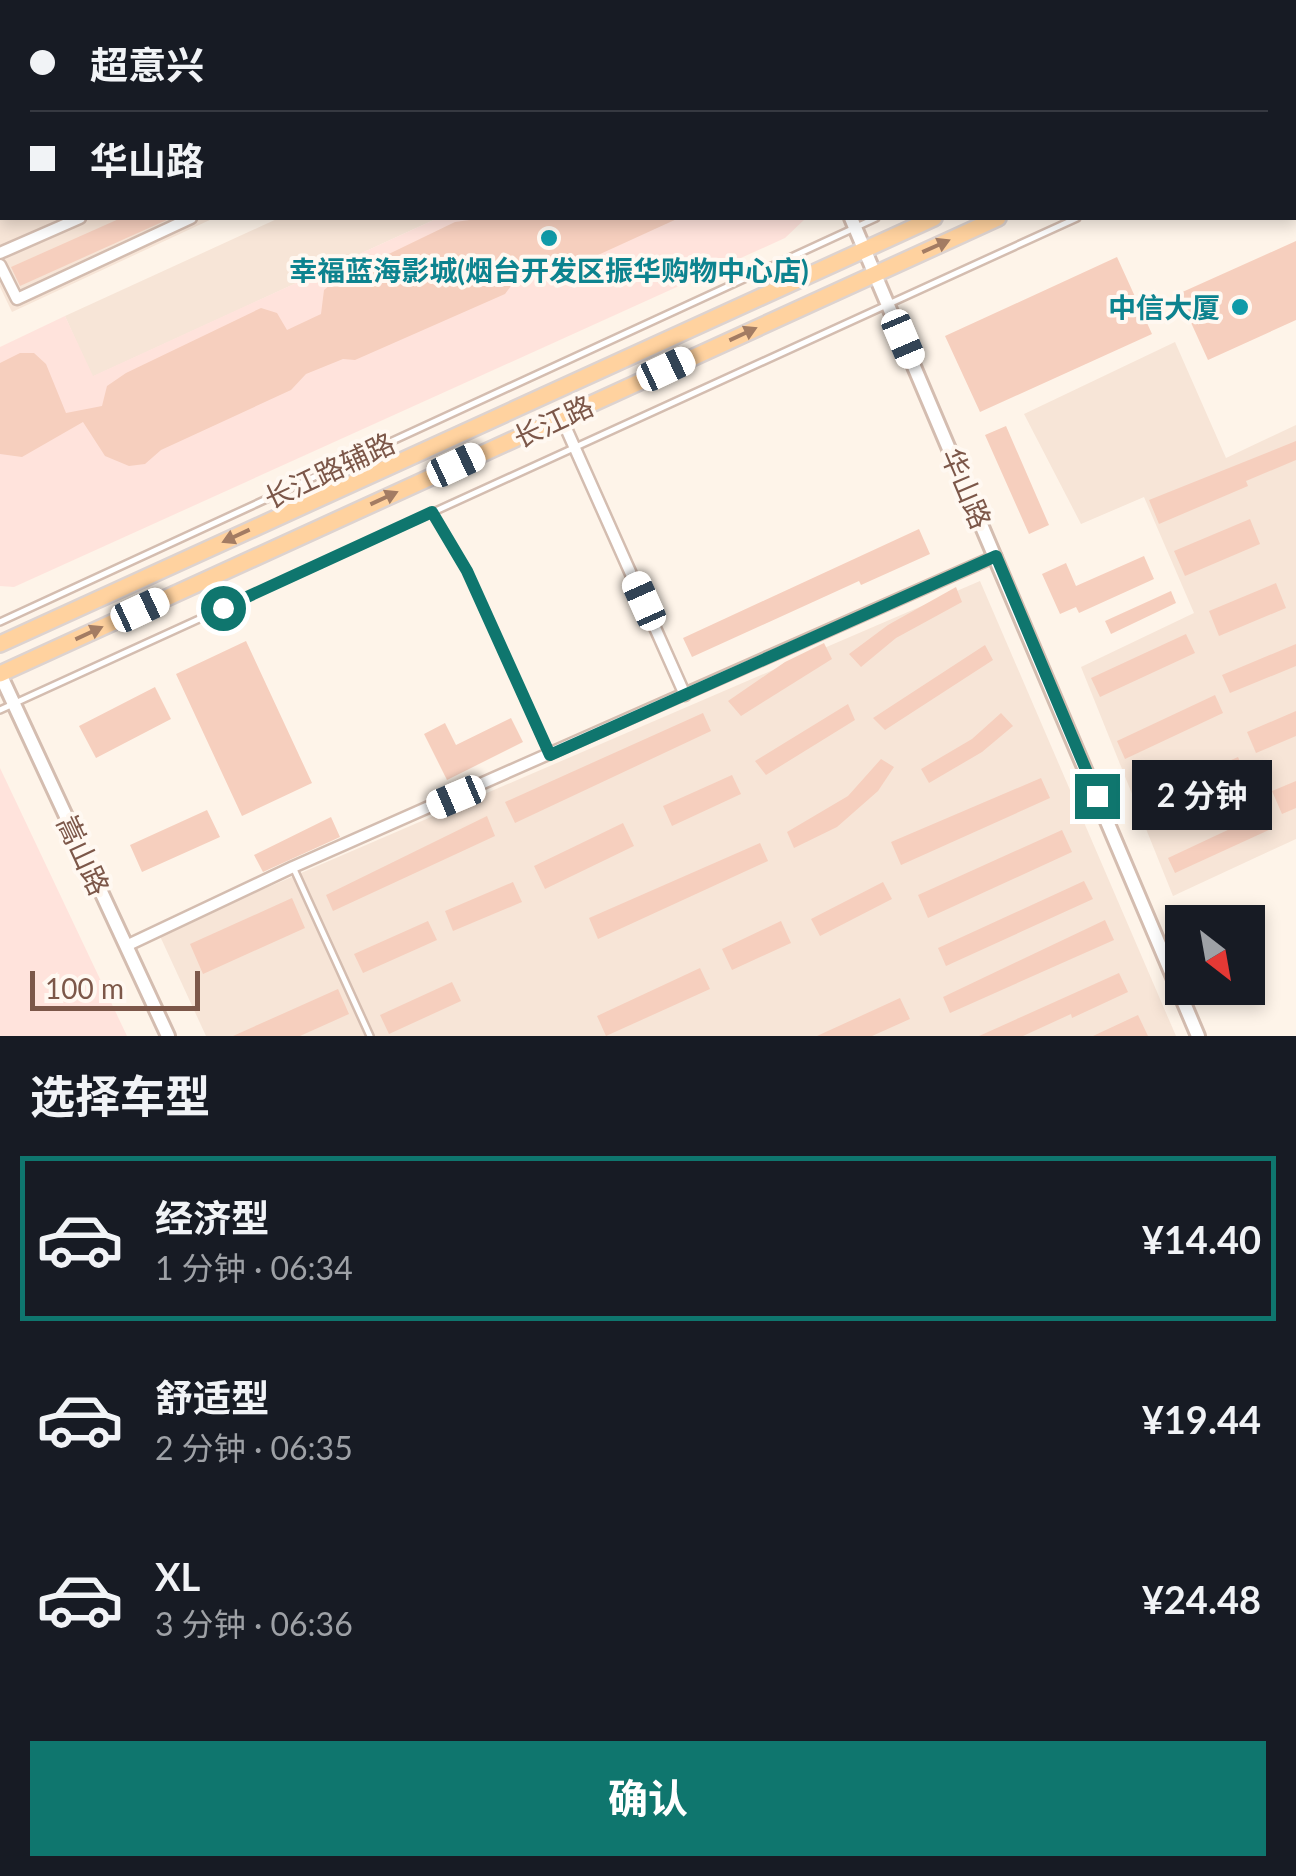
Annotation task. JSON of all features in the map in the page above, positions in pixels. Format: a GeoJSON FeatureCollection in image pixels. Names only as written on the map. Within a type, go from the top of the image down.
{"type":"FeatureCollection","features":[{"type":"Feature","properties":{"kind":"main road","name":"长江路"},"geometry":{"type":"LineString","coordinates":[[0,644],[929,220]]}},
{"type":"Feature","properties":{"kind":"main road","name":"长江路"},"geometry":{"type":"LineString","coordinates":[[0,674],[994,220]]}},
{"type":"Feature","properties":{"kind":"street"},"geometry":{"type":"LineString","coordinates":[[0,253],[75,220]]}},
{"type":"Feature","properties":{"kind":"street"},"geometry":{"type":"LineString","coordinates":[[0,266],[17,300],[187,220]]}},
{"type":"Feature","properties":{"kind":"street","name":"华山路"},"geometry":{"type":"LineString","coordinates":[[854,222],[1198,1036]]}},
{"type":"Feature","properties":{"kind":"street"},"geometry":{"type":"LineString","coordinates":[[561,417],[685,694]]}},
{"type":"Feature","properties":{"kind":"street"},"geometry":{"type":"LineString","coordinates":[[126,946],[996,556]]}},
{"type":"Feature","properties":{"kind":"street","name":"嵩山路"},"geometry":{"type":"LineString","coordinates":[[0,674],[168,1036]]}},
{"type":"Feature","properties":{"kind":"lane"},"geometry":{"type":"LineString","coordinates":[[0,710],[1073,220]]}},
{"type":"Feature","properties":{"kind":"lane","name":"长江路辅路"},"geometry":{"type":"LineString","coordinates":[[0,622],[854,222]]}},
{"type":"Feature","properties":{"kind":"lane"},"geometry":{"type":"LineString","coordinates":[[432,512],[467,571],[550,755]]}},
{"type":"Feature","properties":{"kind":"lane"},"geometry":{"type":"LineString","coordinates":[[293,868],[370,1036]]}},
{"type":"Feature","properties":{"kind":"shaded area"},"geometry":{"type":"Polygon","coordinates":[[[0,220],[210,220],[12,312],[0,287],[0,220]]]}},
{"type":"Feature","properties":{"kind":"shaded area"},"geometry":{"type":"Polygon","coordinates":[[[275,220],[434,220],[92,377],[65,316],[275,220]]]}},
{"type":"Feature","properties":{"kind":"shaded area"},"geometry":{"type":"Polygon","coordinates":[[[434,220],[804,220],[785,238],[14,587],[0,586],[0,347],[65,316],[93,376],[434,220]]]}},
{"type":"Feature","properties":{"kind":"shaded area"},"geometry":{"type":"Polygon","coordinates":[[[1175,342],[1226,458],[1296,425],[1296,839],[1173,896],[1081,667],[1194,613],[1144,497],[1081,524],[1024,414],[1175,342]]]}},
{"type":"Feature","properties":{"kind":"shaded area"},"geometry":{"type":"Polygon","coordinates":[[[980,581],[1176,1036],[206,1036],[159,934],[980,581]]]}},
{"type":"Feature","properties":{"kind":"shaded area"},"geometry":{"type":"Polygon","coordinates":[[[0,768],[127,1036],[0,1036],[0,768]]]}},
{"type":"Feature","properties":{"kind":"building"},"geometry":{"type":"Polygon","coordinates":[[[117,220],[167,220],[20,286],[11,267],[117,220]]]}},
{"type":"Feature","properties":{"kind":"building"},"geometry":{"type":"Polygon","coordinates":[[[675,220],[563,271],[540,270],[514,282],[505,294],[355,360],[343,359],[306,374],[291,390],[161,450],[145,464],[129,466],[105,456],[83,422],[22,457],[0,454],[0,363],[20,353],[34,353],[46,364],[66,413],[102,406],[107,386],[126,373],[261,308],[277,313],[287,330],[321,314],[324,290],[337,279],[455,222],[675,220]]]}},
{"type":"Feature","properties":{"kind":"building","name":"中信大厦"},"geometry":{"type":"Polygon","coordinates":[[[1296,241],[1296,320],[1208,360],[1178,294],[1296,241]]]}},
{"type":"Feature","properties":{"kind":"building"},"geometry":{"type":"Polygon","coordinates":[[[1117,257],[1152,334],[980,412],[945,336],[1117,257]]]}},
{"type":"Feature","properties":{"kind":"building"},"geometry":{"type":"Polygon","coordinates":[[[1006,426],[1049,525],[1029,534],[985,435],[1006,426]]]}},
{"type":"Feature","properties":{"kind":"building"},"geometry":{"type":"Polygon","coordinates":[[[1296,441],[1296,460],[1246,481],[1248,486],[1159,524],[1149,500],[1296,441]]]}},
{"type":"Feature","properties":{"kind":"building"},"geometry":{"type":"Polygon","coordinates":[[[1250,519],[1260,544],[1185,576],[1174,551],[1250,519]]]}},
{"type":"Feature","properties":{"kind":"building"},"geometry":{"type":"Polygon","coordinates":[[[919,529],[930,554],[861,585],[859,581],[692,657],[683,638],[919,529]]]}},
{"type":"Feature","properties":{"kind":"building"},"geometry":{"type":"Polygon","coordinates":[[[1144,556],[1154,579],[1079,613],[1076,607],[1060,614],[1042,574],[1066,563],[1076,586],[1144,556]]]}},
{"type":"Feature","properties":{"kind":"building"},"geometry":{"type":"Polygon","coordinates":[[[1276,583],[1286,608],[1219,636],[1209,611],[1276,583]]]}},
{"type":"Feature","properties":{"kind":"building"},"geometry":{"type":"Polygon","coordinates":[[[956,587],[962,602],[896,638],[861,667],[849,654],[888,625],[956,587]]]}},
{"type":"Feature","properties":{"kind":"building"},"geometry":{"type":"Polygon","coordinates":[[[1171,591],[1176,603],[1111,634],[1105,621],[1171,591]]]}},
{"type":"Feature","properties":{"kind":"building"},"geometry":{"type":"Polygon","coordinates":[[[1186,634],[1195,653],[1100,697],[1091,678],[1186,634]]]}},
{"type":"Feature","properties":{"kind":"building"},"geometry":{"type":"Polygon","coordinates":[[[246,641],[312,783],[242,816],[176,674],[246,641]]]}},
{"type":"Feature","properties":{"kind":"building"},"geometry":{"type":"Polygon","coordinates":[[[824,643],[832,659],[741,716],[728,701],[785,662],[824,643]]]}},
{"type":"Feature","properties":{"kind":"building"},"geometry":{"type":"Polygon","coordinates":[[[1296,644],[1296,666],[1230,693],[1222,675],[1296,644]]]}},
{"type":"Feature","properties":{"kind":"building"},"geometry":{"type":"Polygon","coordinates":[[[985,645],[993,660],[885,730],[873,718],[985,645]]]}},
{"type":"Feature","properties":{"kind":"building"},"geometry":{"type":"Polygon","coordinates":[[[155,687],[171,719],[96,758],[79,726],[155,687]]]}},
{"type":"Feature","properties":{"kind":"building"},"geometry":{"type":"Polygon","coordinates":[[[1215,695],[1223,713],[1125,759],[1117,741],[1215,695]]]}},
{"type":"Feature","properties":{"kind":"building"},"geometry":{"type":"Polygon","coordinates":[[[848,704],[855,720],[766,775],[755,761],[848,704]]]}},
{"type":"Feature","properties":{"kind":"building"},"geometry":{"type":"Polygon","coordinates":[[[1296,711],[1296,736],[1256,753],[1247,732],[1296,711]]]}},
{"type":"Feature","properties":{"kind":"building"},"geometry":{"type":"Polygon","coordinates":[[[703,713],[711,731],[515,823],[505,802],[703,713]]]}},
{"type":"Feature","properties":{"kind":"building"},"geometry":{"type":"Polygon","coordinates":[[[1001,713],[1013,726],[982,752],[929,783],[921,769],[972,739],[1001,713]]]}},
{"type":"Feature","properties":{"kind":"building"},"geometry":{"type":"Polygon","coordinates":[[[511,718],[523,742],[447,780],[424,734],[445,723],[456,745],[511,718]]]}},
{"type":"Feature","properties":{"kind":"building"},"geometry":{"type":"Polygon","coordinates":[[[1238,757],[1245,773],[1148,817],[1140,801],[1238,757]]]}},
{"type":"Feature","properties":{"kind":"building"},"geometry":{"type":"Polygon","coordinates":[[[881,759],[894,767],[878,791],[837,827],[794,848],[787,832],[848,796],[881,759]]]}},
{"type":"Feature","properties":{"kind":"building"},"geometry":{"type":"Polygon","coordinates":[[[732,775],[741,794],[672,826],[663,806],[732,775]]]}},
{"type":"Feature","properties":{"kind":"building"},"geometry":{"type":"Polygon","coordinates":[[[1041,778],[1050,798],[901,865],[891,842],[1041,778]]]}},
{"type":"Feature","properties":{"kind":"building"},"geometry":{"type":"Polygon","coordinates":[[[1296,781],[1296,808],[1282,814],[1272,791],[1296,781]]]}},
{"type":"Feature","properties":{"kind":"building"},"geometry":{"type":"Polygon","coordinates":[[[207,810],[220,837],[142,872],[130,845],[207,810]]]}},
{"type":"Feature","properties":{"kind":"building"},"geometry":{"type":"Polygon","coordinates":[[[1264,813],[1271,829],[1175,873],[1168,858],[1264,813]]]}},
{"type":"Feature","properties":{"kind":"building"},"geometry":{"type":"Polygon","coordinates":[[[487,816],[495,836],[333,911],[326,895],[487,816]]]}},
{"type":"Feature","properties":{"kind":"building"},"geometry":{"type":"Polygon","coordinates":[[[331,817],[340,837],[263,872],[254,855],[331,817]]]}},
{"type":"Feature","properties":{"kind":"building"},"geometry":{"type":"Polygon","coordinates":[[[623,823],[634,846],[545,889],[534,866],[623,823]]]}},
{"type":"Feature","properties":{"kind":"building"},"geometry":{"type":"Polygon","coordinates":[[[1062,830],[1072,852],[928,918],[918,895],[1062,830]]]}},
{"type":"Feature","properties":{"kind":"building"},"geometry":{"type":"Polygon","coordinates":[[[760,843],[768,861],[598,939],[589,918],[760,843]]]}},
{"type":"Feature","properties":{"kind":"building"},"geometry":{"type":"Polygon","coordinates":[[[1084,881],[1093,899],[946,966],[938,948],[1084,881]]]}},
{"type":"Feature","properties":{"kind":"building"},"geometry":{"type":"Polygon","coordinates":[[[513,882],[522,902],[453,931],[445,911],[513,882]]]}},
{"type":"Feature","properties":{"kind":"building"},"geometry":{"type":"Polygon","coordinates":[[[883,882],[892,899],[820,936],[811,919],[883,882]]]}},
{"type":"Feature","properties":{"kind":"building"},"geometry":{"type":"Polygon","coordinates":[[[292,898],[305,928],[203,974],[190,944],[292,898]]]}},
{"type":"Feature","properties":{"kind":"building"},"geometry":{"type":"Polygon","coordinates":[[[1105,920],[1114,940],[950,1013],[943,997],[1105,920]]]}},
{"type":"Feature","properties":{"kind":"building"},"geometry":{"type":"Polygon","coordinates":[[[428,921],[437,940],[363,973],[354,954],[428,921]]]}},
{"type":"Feature","properties":{"kind":"building"},"geometry":{"type":"Polygon","coordinates":[[[781,921],[791,943],[732,970],[722,949],[781,921]]]}},
{"type":"Feature","properties":{"kind":"building"},"geometry":{"type":"Polygon","coordinates":[[[700,968],[710,989],[606,1036],[597,1016],[700,968]]]}},
{"type":"Feature","properties":{"kind":"building"},"geometry":{"type":"Polygon","coordinates":[[[1119,973],[1128,992],[1072,1018],[1071,1014],[1023,1036],[979,1036],[1119,973]]]}},
{"type":"Feature","properties":{"kind":"building"},"geometry":{"type":"Polygon","coordinates":[[[452,982],[461,1001],[389,1034],[380,1015],[452,982]]]}},
{"type":"Feature","properties":{"kind":"building"},"geometry":{"type":"Polygon","coordinates":[[[338,989],[349,1014],[300,1036],[233,1036],[338,989]]]}},
{"type":"Feature","properties":{"kind":"building"},"geometry":{"type":"Polygon","coordinates":[[[900,998],[910,1019],[872,1036],[817,1036],[900,998]]]}},
{"type":"Feature","properties":{"kind":"building"},"geometry":{"type":"Polygon","coordinates":[[[1138,1015],[1148,1036],[1093,1036],[1138,1015]]]}},
{"type":"Feature","properties":{"kind":"place","name":"幸福蓝海影城(烟台开发区振华购物中心店)"},"geometry":{"type":"Point","coordinates":[549,238]}},
{"type":"Feature","properties":{"kind":"place","name":"中信大厦"},"geometry":{"type":"Point","coordinates":[1240,307]}},
{"type":"Feature","properties":{"kind":"route"},"geometry":{"type":"LineString","coordinates":[[223,608],[432,512],[467,571],[550,755],[996,556],[1097,796]]}}]}
